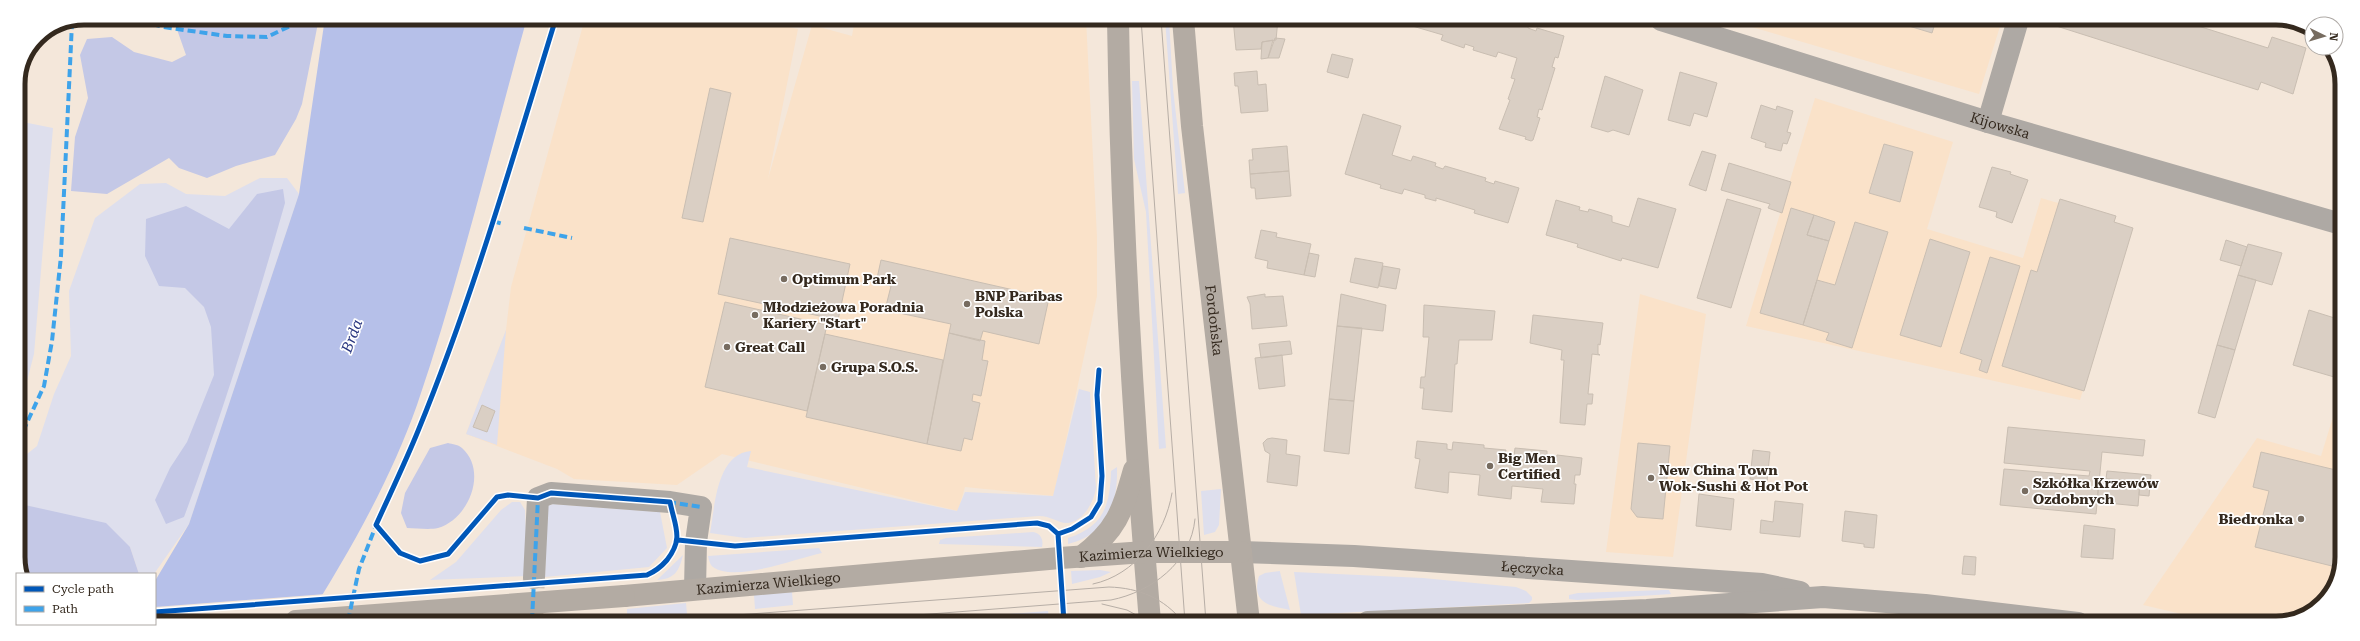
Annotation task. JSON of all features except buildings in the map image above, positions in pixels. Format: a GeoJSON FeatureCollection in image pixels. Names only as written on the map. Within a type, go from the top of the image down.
{"type":"FeatureCollection","features":[{"type":"Feature","properties":{"kind":"main road"},"geometry":{"type":"LineString","coordinates":[[1118,25],[1122,202],[1130,366],[1150,616]]}},
{"type":"Feature","properties":{"kind":"main road","name":"Fordońska"},"geometry":{"type":"LineString","coordinates":[[1184,25],[1192,126],[1248,616]]}},
{"type":"Feature","properties":{"kind":"main road"},"geometry":{"type":"LineString","coordinates":[[1081,557],[1101,541],[1112,528],[1129,490],[1137,458]]}},
{"type":"Feature","properties":{"kind":"main road","name":"Kazimierza Wielkiego"},"geometry":{"type":"LineString","coordinates":[[362,616],[624,596],[1145,552],[1241,552]]}},
{"type":"Feature","properties":{"kind":"street","name":"Kijowska"},"geometry":{"type":"LineString","coordinates":[[1677,25],[1988,122],[2335,222]]}},
{"type":"Feature","properties":{"kind":"street"},"geometry":{"type":"LineString","coordinates":[[1988,122],[2017,25]]}},
{"type":"Feature","properties":{"kind":"street"},"geometry":{"type":"LineString","coordinates":[[534,578],[538,498],[550,493],[670,502],[700,507],[696,542],[695,589]]}},
{"type":"Feature","properties":{"kind":"street","name":"Łęczycka"},"geometry":{"type":"LineString","coordinates":[[1241,552],[1354,556],[1762,584],[1823,597],[1925,605],[2018,616]]}},
{"type":"Feature","properties":{"kind":"street","name":"Łęczycka"},"geometry":{"type":"LineString","coordinates":[[1508,616],[1647,610],[1823,597]]}},
{"type":"Feature","properties":{"kind":"shaded area"},"geometry":{"type":"Polygon","coordinates":[[[175,25],[318,25],[302,104],[296,119],[275,155],[236,166],[207,178],[179,168],[169,158],[107,194],[71,191],[75,137],[88,98],[80,55],[87,39],[112,37],[134,52],[172,62],[186,55],[175,25]]]}},
{"type":"Feature","properties":{"kind":"shaded area"},"geometry":{"type":"Polygon","coordinates":[[[583,25],[782,25],[798,29],[768,179],[812,25],[852,36],[854,25],[1086,25],[1097,237],[1097,296],[1054,496],[965,487],[958,511],[722,454],[677,485],[574,479],[557,469],[466,434],[506,330],[511,287],[583,25]]]}},
{"type":"Feature","properties":{"kind":"shaded area"},"geometry":{"type":"Polygon","coordinates":[[[1165,25],[1169,25],[1173,89],[1185,193],[1178,194],[1165,25]]]}},
{"type":"Feature","properties":{"kind":"shaded area"},"geometry":{"type":"Polygon","coordinates":[[[1745,25],[2000,25],[1979,94],[1745,25]]]}},
{"type":"Feature","properties":{"kind":"shaded area"},"geometry":{"type":"Polygon","coordinates":[[[1132,81],[1139,81],[1166,448],[1159,449],[1146,212],[1134,159],[1132,81]]]}},
{"type":"Feature","properties":{"kind":"shaded area"},"geometry":{"type":"Polygon","coordinates":[[[1815,98],[1953,142],[1927,229],[2023,258],[2041,198],[2058,203],[2060,199],[2116,216],[2114,222],[2133,228],[2080,400],[1746,326],[1815,98]]]}},
{"type":"Feature","properties":{"kind":"shaded area"},"geometry":{"type":"Polygon","coordinates":[[[25,122],[53,128],[34,354],[26,385],[25,122]]]}},
{"type":"Feature","properties":{"kind":"shaded area"},"geometry":{"type":"Polygon","coordinates":[[[260,178],[287,178],[299,194],[189,524],[155,573],[139,573],[130,547],[56,513],[25,505],[25,456],[37,446],[54,394],[71,356],[69,291],[95,218],[140,184],[166,183],[186,194],[225,196],[260,178]]]}},
{"type":"Feature","properties":{"kind":"shaded area"},"geometry":{"type":"Polygon","coordinates":[[[283,189],[285,203],[250,321],[212,439],[184,517],[166,524],[155,500],[170,468],[187,442],[214,375],[211,327],[204,307],[185,288],[159,286],[145,256],[146,219],[186,206],[229,229],[257,194],[283,189]]]}},
{"type":"Feature","properties":{"kind":"shaded area"},"geometry":{"type":"Polygon","coordinates":[[[1640,294],[1706,314],[1673,557],[1606,552],[1640,294]]]}},
{"type":"Feature","properties":{"kind":"shaded area"},"geometry":{"type":"Polygon","coordinates":[[[506,330],[497,445],[466,434],[506,330]]]}},
{"type":"Feature","properties":{"kind":"shaded area"},"geometry":{"type":"Polygon","coordinates":[[[1079,389],[1090,392],[1096,488],[1095,494],[1087,511],[1078,520],[1063,523],[1047,517],[1039,516],[745,538],[710,533],[716,496],[724,471],[731,461],[739,454],[751,451],[747,467],[957,511],[965,492],[1053,496],[1079,389]]]}},
{"type":"Feature","properties":{"kind":"shaded area"},"geometry":{"type":"Polygon","coordinates":[[[2333,417],[2335,418],[2335,557],[2333,572],[2329,583],[2325,590],[2312,604],[2295,613],[2276,616],[2190,616],[2143,605],[2257,438],[2321,456],[2333,417]]]}},
{"type":"Feature","properties":{"kind":"shaded area"},"geometry":{"type":"Polygon","coordinates":[[[448,443],[462,448],[470,458],[474,469],[474,481],[466,505],[449,523],[438,528],[407,528],[401,513],[405,493],[430,448],[448,443]]]}},
{"type":"Feature","properties":{"kind":"shaded area"},"geometry":{"type":"Polygon","coordinates":[[[1117,467],[1115,493],[1108,516],[1093,533],[1068,544],[1068,538],[1089,528],[1102,514],[1109,495],[1111,471],[1117,467]]]}},
{"type":"Feature","properties":{"kind":"shaded area"},"geometry":{"type":"Polygon","coordinates":[[[1221,489],[1219,525],[1215,532],[1204,535],[1201,491],[1221,489]]]}},
{"type":"Feature","properties":{"kind":"shaded area"},"geometry":{"type":"Polygon","coordinates":[[[512,502],[520,502],[525,510],[528,576],[430,580],[456,562],[501,510],[512,502]]]}},
{"type":"Feature","properties":{"kind":"shaded area"},"geometry":{"type":"Polygon","coordinates":[[[553,504],[660,512],[667,548],[649,567],[545,577],[547,506],[553,504]]]}},
{"type":"Feature","properties":{"kind":"shaded area"},"geometry":{"type":"Polygon","coordinates":[[[25,505],[106,523],[130,547],[139,573],[27,573],[25,561],[25,505]]]}},
{"type":"Feature","properties":{"kind":"shaded area"},"geometry":{"type":"Polygon","coordinates":[[[1033,532],[1041,537],[1042,547],[939,544],[940,540],[946,538],[1033,532]]]}},
{"type":"Feature","properties":{"kind":"shaded area"},"geometry":{"type":"Polygon","coordinates":[[[819,548],[822,553],[751,571],[723,571],[713,567],[710,564],[708,556],[819,548]]]}},
{"type":"Feature","properties":{"kind":"shaded area"},"geometry":{"type":"Polygon","coordinates":[[[683,555],[678,570],[672,576],[657,580],[683,555]]]}},
{"type":"Feature","properties":{"kind":"shaded area"},"geometry":{"type":"Polygon","coordinates":[[[1100,570],[1111,572],[1100,577],[1072,584],[1071,571],[1100,570]]]}},
{"type":"Feature","properties":{"kind":"shaded area"},"geometry":{"type":"Polygon","coordinates":[[[1280,571],[1290,610],[1269,605],[1260,598],[1258,592],[1257,585],[1259,576],[1265,573],[1280,571]]]}},
{"type":"Feature","properties":{"kind":"shaded area"},"geometry":{"type":"Polygon","coordinates":[[[1294,572],[1423,578],[1516,587],[1526,591],[1532,597],[1532,600],[1529,603],[1301,615],[1294,572]]]}},
{"type":"Feature","properties":{"kind":"shaded area"},"geometry":{"type":"Polygon","coordinates":[[[1669,590],[1671,594],[1577,600],[1569,599],[1569,595],[1578,593],[1669,590]]]}},
{"type":"Feature","properties":{"kind":"shaded area"},"geometry":{"type":"Polygon","coordinates":[[[792,592],[793,605],[755,609],[754,595],[792,592]]]}},
{"type":"Feature","properties":{"kind":"shaded area"},"geometry":{"type":"Polygon","coordinates":[[[686,603],[687,614],[627,616],[627,609],[686,603]]]}},
{"type":"Feature","properties":{"kind":"shaded area"},"geometry":{"type":"Polygon","coordinates":[[[1048,611],[1049,616],[983,616],[1048,611]]]}},
{"type":"Feature","properties":{"kind":"water","name":"Brda"},"geometry":{"type":"Polygon","coordinates":[[[324,25],[525,25],[461,261],[433,357],[417,405],[394,461],[368,516],[309,616],[156,616],[156,579],[189,524],[299,194],[324,25]]]}},
{"type":"Feature","properties":{"kind":"pier"},"geometry":{"type":"Polygon","coordinates":[[[326,594],[311,616],[156,616],[156,607],[326,594]]]}},
{"type":"Feature","properties":{"kind":"tunnel"},"geometry":{"type":"LineString","coordinates":[[532,616],[534,578]]}},
{"type":"Feature","properties":{"kind":"tram line"},"geometry":{"type":"LineString","coordinates":[[1141,25],[1185,616]]}},
{"type":"Feature","properties":{"kind":"tram line"},"geometry":{"type":"LineString","coordinates":[[1161,25],[1206,616]]}},
{"type":"Feature","properties":{"kind":"tram line"},"geometry":{"type":"LineString","coordinates":[[1093,584],[1122,572],[1146,551],[1163,524],[1172,493]]}},
{"type":"Feature","properties":{"kind":"tram line"},"geometry":{"type":"LineString","coordinates":[[904,616],[1111,600],[1126,596],[1154,582],[1177,562],[1186,549],[1192,535],[1195,519]]}},
{"type":"Feature","properties":{"kind":"tram line"},"geometry":{"type":"LineString","coordinates":[[723,616],[1109,587],[1141,592],[1159,601],[1178,616]]}},
{"type":"Feature","properties":{"kind":"tram line"},"geometry":{"type":"LineString","coordinates":[[1102,604],[1127,610],[1138,616]]}},
{"type":"Feature","properties":{"kind":"marked path"},"geometry":{"type":"LineString","coordinates":[[155,25],[227,36],[267,37],[292,25]]}},
{"type":"Feature","properties":{"kind":"marked path"},"geometry":{"type":"LineString","coordinates":[[25,427],[44,386],[52,341],[61,256],[72,26]]}},
{"type":"Feature","properties":{"kind":"marked path"},"geometry":{"type":"LineString","coordinates":[[493,221],[503,224]]}},
{"type":"Feature","properties":{"kind":"marked path"},"geometry":{"type":"LineString","coordinates":[[524,228],[572,238]]}},
{"type":"Feature","properties":{"kind":"marked path"},"geometry":{"type":"LineString","coordinates":[[532,616],[538,498],[541,497]]}},
{"type":"Feature","properties":{"kind":"marked path"},"geometry":{"type":"LineString","coordinates":[[668,502],[701,507]]}},
{"type":"Feature","properties":{"kind":"marked path"},"geometry":{"type":"LineString","coordinates":[[349,616],[359,569],[377,523]]}},
{"type":"Feature","properties":{"kind":"cycle path"},"geometry":{"type":"LineString","coordinates":[[156,612],[647,575],[658,569],[667,560],[677,539],[676,526],[670,502],[551,493],[538,498],[508,495],[497,497],[448,554],[420,561],[400,553],[376,525],[418,431],[457,329],[492,226],[554,25]]}},
{"type":"Feature","properties":{"kind":"cycle path"},"geometry":{"type":"LineString","coordinates":[[1058,534],[1072,529],[1091,517],[1100,502],[1102,476],[1097,395],[1099,370]]}},
{"type":"Feature","properties":{"kind":"cycle path"},"geometry":{"type":"LineString","coordinates":[[678,540],[735,546],[1037,523],[1049,526],[1058,534],[1064,616]]}},
{"type":"Feature","properties":{"kind":"place","name":"Optimum Park"},"geometry":{"type":"Point","coordinates":[784,279]}},
{"type":"Feature","properties":{"kind":"place","name":"BNP Paribas Polska"},"geometry":{"type":"Point","coordinates":[967,304]}},
{"type":"Feature","properties":{"kind":"place","name":"Młodzieżowa Poradnia Kariery \"Start\""},"geometry":{"type":"Point","coordinates":[755,315]}},
{"type":"Feature","properties":{"kind":"place","name":"Great Call"},"geometry":{"type":"Point","coordinates":[727,347]}},
{"type":"Feature","properties":{"kind":"place","name":"Grupa S.O.S."},"geometry":{"type":"Point","coordinates":[823,367]}},
{"type":"Feature","properties":{"kind":"place","name":"Big Men Certified"},"geometry":{"type":"Point","coordinates":[1490,466]}},
{"type":"Feature","properties":{"kind":"place","name":"New China Town Wok-Sushi & Hot Pot"},"geometry":{"type":"Point","coordinates":[1651,478]}},
{"type":"Feature","properties":{"kind":"place","name":"Szkółka Krzewów Ozdobnych"},"geometry":{"type":"Point","coordinates":[2025,491]}},
{"type":"Feature","properties":{"kind":"place","name":"Biedronka"},"geometry":{"type":"Point","coordinates":[2301,519]}}]}
